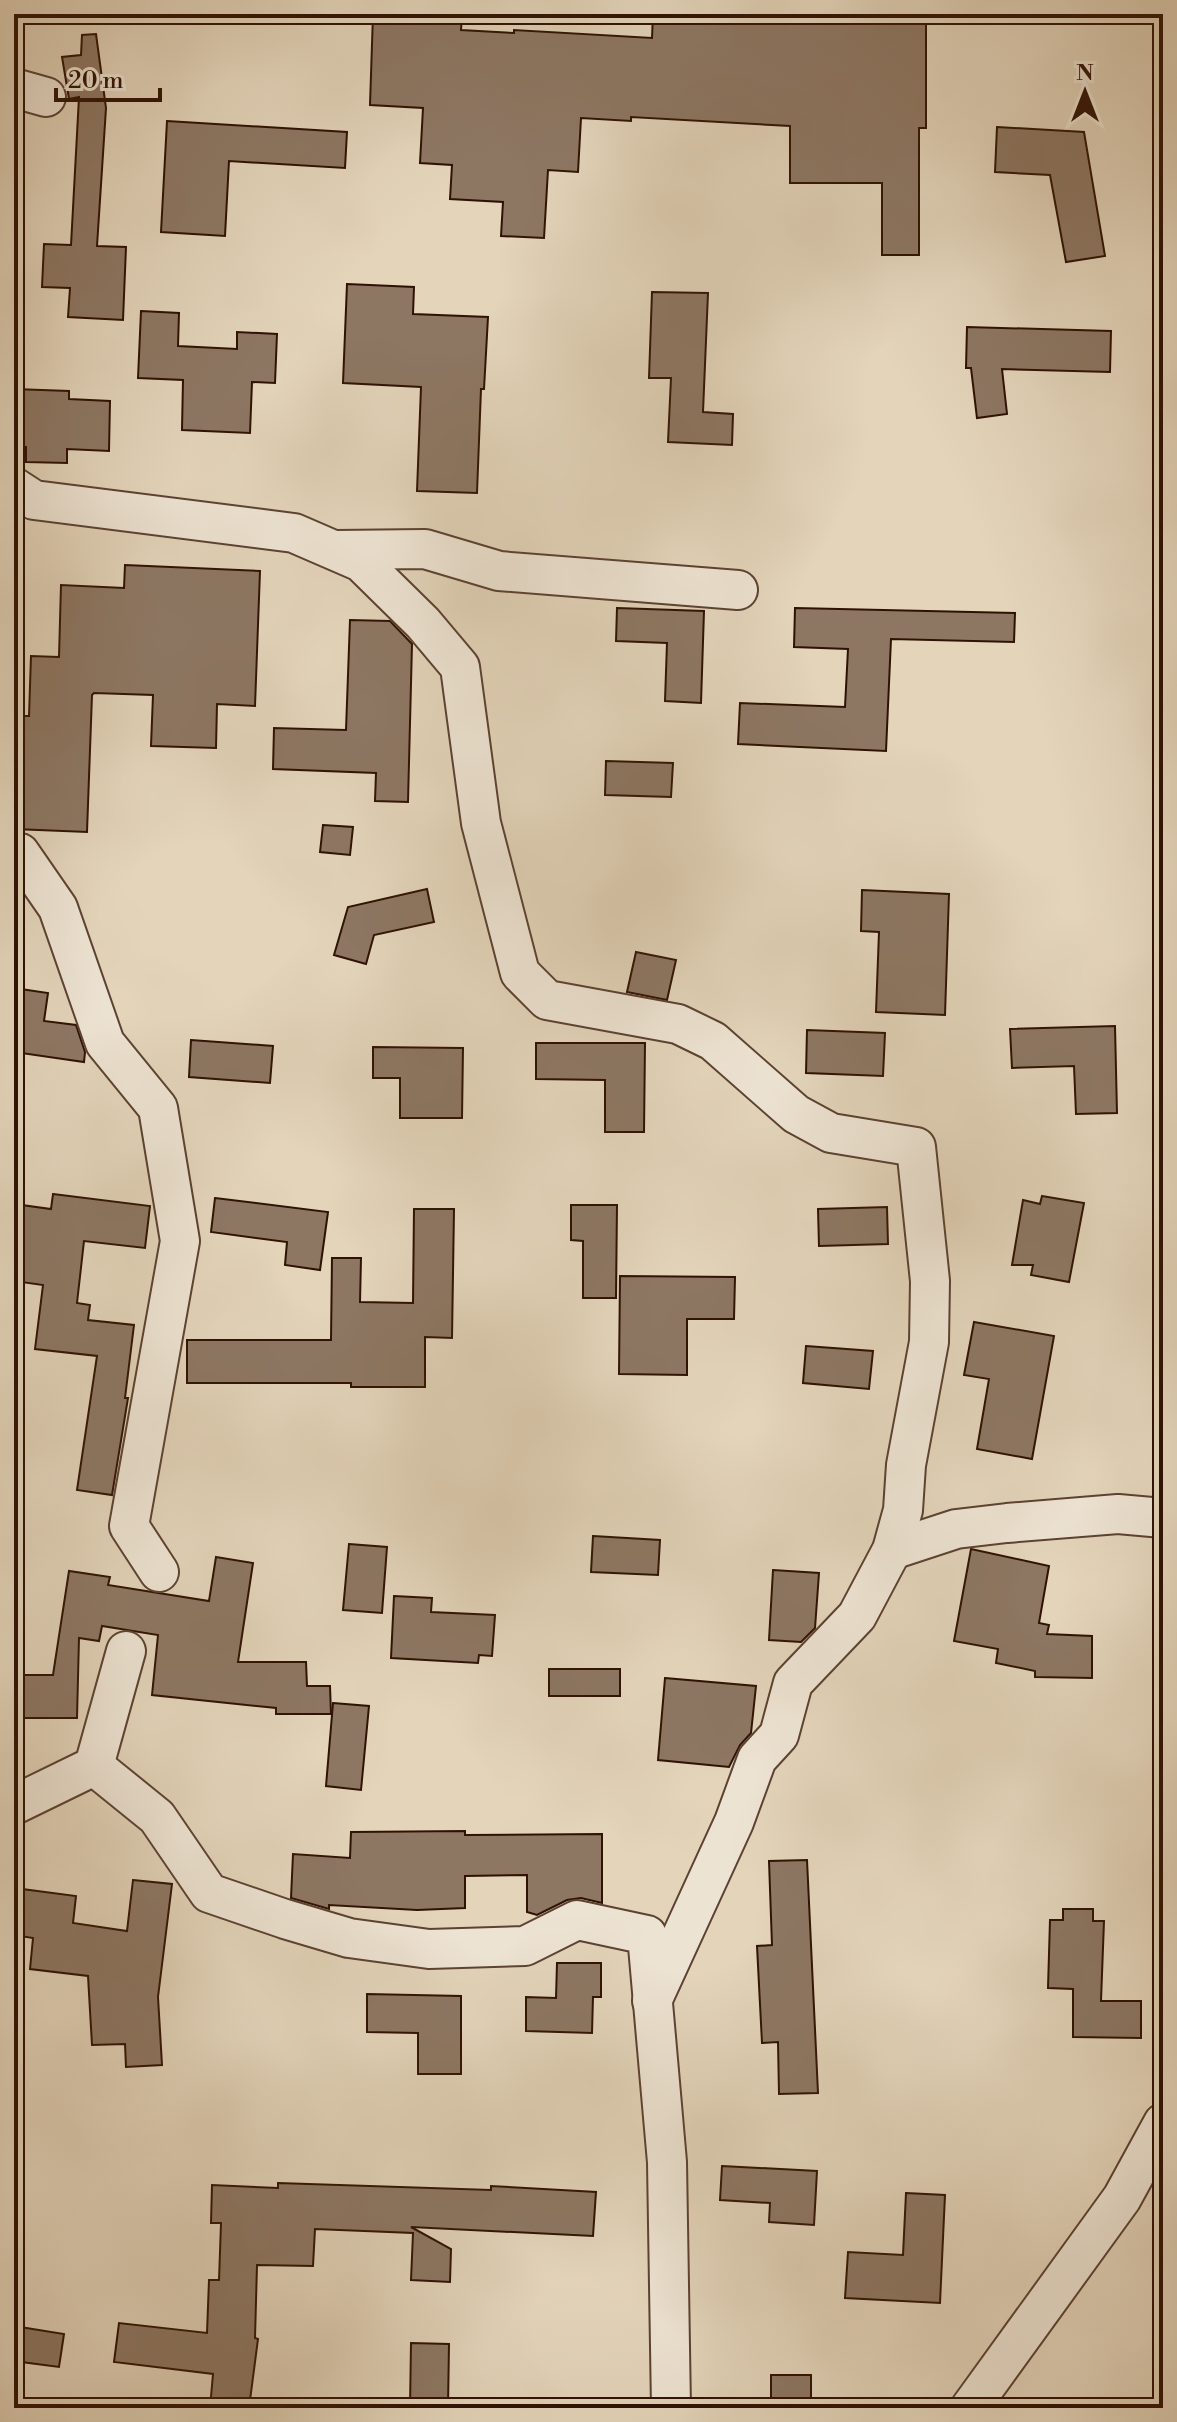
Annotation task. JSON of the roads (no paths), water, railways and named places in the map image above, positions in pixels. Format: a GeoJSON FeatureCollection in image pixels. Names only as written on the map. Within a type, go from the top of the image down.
{"type":"FeatureCollection","features":[{"type":"Feature","properties":{"kind":"street"},"geometry":{"type":"LineString","coordinates":[[14,487],[34,500],[294,533],[361,562],[423,623],[460,667],[481,823],[520,973],[547,1000],[678,1024],[713,1041],[796,1114],[831,1133],[916,1147],[930,1281],[929,1342],[910,1441],[903,1510],[892,1550],[857,1616],[793,1683],[779,1735],[757,1759],[734,1822],[652,2001]]}},
{"type":"Feature","properties":{"kind":"street"},"geometry":{"type":"LineString","coordinates":[[336,550],[425,549],[499,571],[738,590]]}},
{"type":"Feature","properties":{"kind":"street"},"geometry":{"type":"LineString","coordinates":[[14,852],[20,853],[58,908],[105,1043],[158,1108],[180,1241],[129,1526],[159,1572]]}},
{"type":"Feature","properties":{"kind":"street"},"geometry":{"type":"LineString","coordinates":[[892,1550],[956,1529],[1118,1514],[1163,1518]]}},
{"type":"Feature","properties":{"kind":"street"},"geometry":{"type":"LineString","coordinates":[[14,1805],[94,1766],[126,1651]]}},
{"type":"Feature","properties":{"kind":"street"},"geometry":{"type":"LineString","coordinates":[[94,1766],[157,1817],[209,1893],[349,1938],[429,1949],[525,1946],[577,1920],[647,1935],[667,2162],[671,2408]]}},
{"type":"Feature","properties":{"kind":"street"},"geometry":{"type":"LineString","coordinates":[[970,2408],[1122,2198],[1163,2123]]}}]}
